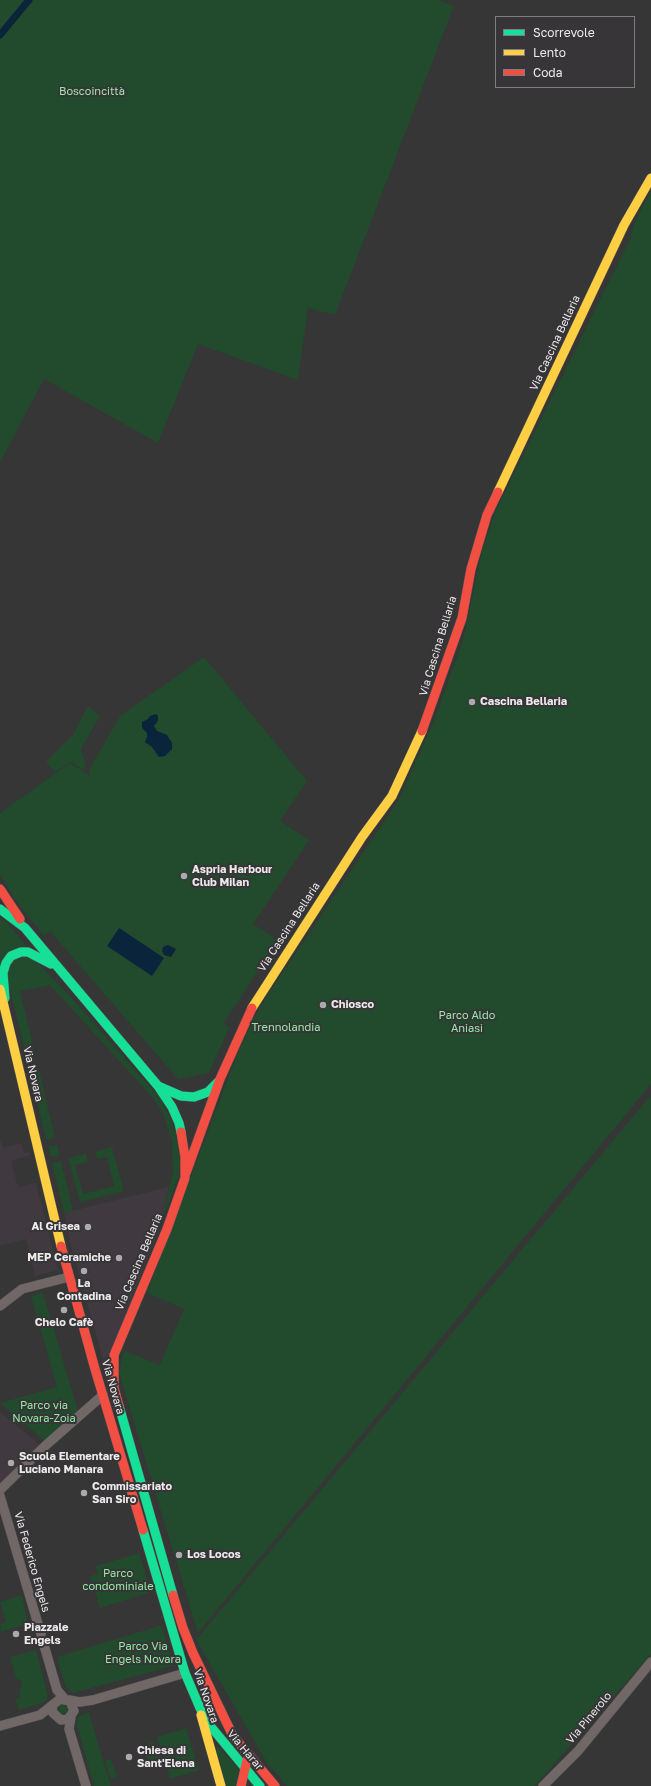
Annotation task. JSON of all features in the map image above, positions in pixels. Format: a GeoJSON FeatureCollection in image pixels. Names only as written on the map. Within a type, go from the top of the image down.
{"type":"FeatureCollection","features":[{"type":"Feature","properties":{"kind":"main road","name":"Via Cascina Bellaria"},"geometry":{"type":"LineString","coordinates":[[114,1355],[167,1230],[220,1079],[247,1017],[258,997],[358,844],[392,796],[419,741],[462,618],[475,555],[487,515],[624,225],[651,178]]}},
{"type":"Feature","properties":{"kind":"main road"},"geometry":{"type":"LineString","coordinates":[[0,889],[25,928]]}},
{"type":"Feature","properties":{"kind":"main road"},"geometry":{"type":"LineString","coordinates":[[0,909],[25,928]]}},
{"type":"Feature","properties":{"kind":"main road","name":"Via Cascina Bellaria"},"geometry":{"type":"LineString","coordinates":[[25,928],[158,1086],[172,1107],[179,1123],[185,1157],[185,1178]]}},
{"type":"Feature","properties":{"kind":"main road"},"geometry":{"type":"LineString","coordinates":[[8,1018],[2,979],[4,968],[11,956],[21,952],[31,953],[60,969]]}},
{"type":"Feature","properties":{"kind":"main road","name":"Via Novara"},"geometry":{"type":"LineString","coordinates":[[0,989],[8,1018],[40,1162],[69,1277],[186,1673],[200,1708],[221,1786]]}},
{"type":"Feature","properties":{"kind":"main road","name":"Via Cascina Bellaria"},"geometry":{"type":"LineString","coordinates":[[158,1086],[181,1096],[194,1097],[208,1092],[220,1079]]}},
{"type":"Feature","properties":{"kind":"main road"},"geometry":{"type":"LineString","coordinates":[[91,1355],[100,1361],[114,1355]]}},
{"type":"Feature","properties":{"kind":"main road","name":"Via Novara"},"geometry":{"type":"LineString","coordinates":[[114,1355],[114,1388],[183,1628],[193,1653],[233,1736],[249,1755]]}},
{"type":"Feature","properties":{"kind":"main road"},"geometry":{"type":"LineString","coordinates":[[193,1653],[186,1673],[193,1674],[233,1736]]}},
{"type":"Feature","properties":{"kind":"main road","name":"Via Harar"},"geometry":{"type":"LineString","coordinates":[[200,1708],[224,1743],[245,1770],[260,1786]]}},
{"type":"Feature","properties":{"kind":"main road"},"geometry":{"type":"LineString","coordinates":[[241,1786],[249,1755]]}},
{"type":"Feature","properties":{"kind":"main road","name":"Via Harar"},"geometry":{"type":"LineString","coordinates":[[249,1755],[275,1786]]}},
{"type":"Feature","properties":{"kind":"street"},"geometry":{"type":"LineString","coordinates":[[0,1306],[22,1289],[69,1277]]}},
{"type":"Feature","properties":{"kind":"street"},"geometry":{"type":"LineString","coordinates":[[0,1490],[103,1395]]}},
{"type":"Feature","properties":{"kind":"street","name":"Via Federico Engels"},"geometry":{"type":"LineString","coordinates":[[0,1496],[41,1634]]}},
{"type":"Feature","properties":{"kind":"street"},"geometry":{"type":"LineString","coordinates":[[44,1645],[57,1690],[74,1707],[69,1729],[86,1786]]}},
{"type":"Feature","properties":{"kind":"street","name":"Via Pinerolo"},"geometry":{"type":"LineString","coordinates":[[543,1786],[578,1751],[651,1662]]}},
{"type":"Feature","properties":{"kind":"street"},"geometry":{"type":"LineString","coordinates":[[0,1728],[36,1717],[52,1706],[57,1700],[66,1699],[80,1702],[93,1700],[186,1673]]}},
{"type":"Feature","properties":{"kind":"street"},"geometry":{"type":"LineString","coordinates":[[36,1717],[58,1719],[72,1716],[80,1707],[93,1700]]}},
{"type":"Feature","properties":{"kind":"street"},"geometry":{"type":"LineString","coordinates":[[52,1706],[53,1713],[69,1729]]}},
{"type":"Feature","properties":{"kind":"shaded area"},"geometry":{"type":"Polygon","coordinates":[[[0,1138],[3,1148],[21,1143],[24,1153],[30,1152],[31,1155],[11,1161],[18,1187],[36,1183],[58,1270],[35,1276],[26,1239],[0,1246],[0,1138]]]}},
{"type":"Feature","properties":{"kind":"shaded area"},"geometry":{"type":"Polygon","coordinates":[[[169,1187],[160,1226],[122,1325],[108,1356],[103,1358],[73,1255],[64,1213],[169,1187]]]}},
{"type":"Feature","properties":{"kind":"shaded area","name":"Scuola Elementare Luciano Manara"},"geometry":{"type":"Polygon","coordinates":[[[0,1412],[40,1445],[0,1484],[0,1412]]]}},
{"type":"Feature","properties":{"kind":"green space","name":"Boscoincittà"},"geometry":{"type":"Polygon","coordinates":[[[0,0],[438,0],[454,6],[335,315],[308,308],[298,380],[198,344],[158,443],[44,379],[0,462],[0,0]]]}},
{"type":"Feature","properties":{"kind":"green space","name":"Parco Aldo Aniasi"},"geometry":{"type":"Polygon","coordinates":[[[651,191],[651,1084],[198,1633],[119,1373],[123,1350],[160,1365],[184,1309],[147,1293],[236,1057],[253,1020],[267,996],[399,799],[433,723],[460,649],[466,628],[481,555],[495,512],[629,241],[636,219],[651,191]]]}},
{"type":"Feature","properties":{"kind":"green space","name":"Aspria Harbour Club Milan"},"geometry":{"type":"Polygon","coordinates":[[[204,657],[307,781],[280,821],[309,840],[253,924],[278,940],[224,1023],[229,1028],[209,1073],[178,1079],[50,931],[44,936],[16,901],[0,875],[0,813],[70,763],[90,776],[89,770],[120,716],[204,657]]]}},
{"type":"Feature","properties":{"kind":"green space"},"geometry":{"type":"Polygon","coordinates":[[[88,706],[100,716],[81,749],[86,766],[83,770],[71,762],[55,772],[46,762],[73,735],[88,706]]]}},
{"type":"Feature","properties":{"kind":"green space"},"geometry":{"type":"Polygon","coordinates":[[[0,918],[6,921],[31,952],[0,969],[0,918]]]}},
{"type":"Feature","properties":{"kind":"green space"},"geometry":{"type":"Polygon","coordinates":[[[26,956],[37,962],[70,996],[159,1097],[165,1107],[176,1133],[180,1164],[178,1178],[160,1226],[173,1172],[172,1141],[163,1113],[153,1098],[50,985],[20,991],[35,1053],[26,1054],[7,978],[10,963],[26,956]]]}},
{"type":"Feature","properties":{"kind":"green space"},"geometry":{"type":"Polygon","coordinates":[[[38,1065],[55,1138],[46,1139],[29,1067],[38,1065]]]}},
{"type":"Feature","properties":{"kind":"green space"},"geometry":{"type":"Polygon","coordinates":[[[651,1095],[651,1654],[535,1786],[287,1786],[267,1763],[196,1640],[651,1095]]]}},
{"type":"Feature","properties":{"kind":"green space"},"geometry":{"type":"Polygon","coordinates":[[[57,1145],[60,1155],[51,1157],[48,1146],[57,1145]]]}},
{"type":"Feature","properties":{"kind":"green space"},"geometry":{"type":"Polygon","coordinates":[[[112,1147],[124,1191],[80,1202],[68,1158],[86,1154],[88,1162],[75,1165],[83,1194],[114,1186],[107,1157],[97,1159],[95,1152],[112,1147]]]}},
{"type":"Feature","properties":{"kind":"green space"},"geometry":{"type":"Polygon","coordinates":[[[61,1161],[73,1211],[64,1213],[52,1163],[61,1161]]]}},
{"type":"Feature","properties":{"kind":"green space","name":"Parco via Novara-Zoia"},"geometry":{"type":"Polygon","coordinates":[[[43,1293],[78,1411],[45,1441],[0,1403],[57,1387],[31,1296],[43,1293]]]}},
{"type":"Feature","properties":{"kind":"green space","name":"Parco condominiale"},"geometry":{"type":"Polygon","coordinates":[[[139,1553],[151,1592],[100,1608],[95,1591],[98,1586],[95,1583],[92,1584],[90,1576],[98,1574],[96,1566],[139,1553]]]}},
{"type":"Feature","properties":{"kind":"green space"},"geometry":{"type":"Polygon","coordinates":[[[22,1595],[28,1624],[1,1632],[0,1624],[6,1622],[0,1602],[22,1595]]]}},
{"type":"Feature","properties":{"kind":"green space","name":"Parco Via Engels Novara"},"geometry":{"type":"Polygon","coordinates":[[[162,1625],[173,1666],[73,1693],[66,1688],[57,1657],[162,1625]]]}},
{"type":"Feature","properties":{"kind":"green space"},"geometry":{"type":"Polygon","coordinates":[[[36,1650],[48,1696],[45,1702],[19,1710],[15,1699],[21,1697],[19,1690],[22,1685],[21,1681],[16,1678],[10,1657],[36,1650]]]}},
{"type":"Feature","properties":{"kind":"green space"},"geometry":{"type":"Polygon","coordinates":[[[63,1704],[68,1709],[63,1714],[58,1709],[63,1704]]]}},
{"type":"Feature","properties":{"kind":"green space"},"geometry":{"type":"Polygon","coordinates":[[[89,1712],[111,1786],[94,1786],[76,1722],[79,1716],[89,1712]]]}},
{"type":"Feature","properties":{"kind":"green space"},"geometry":{"type":"Polygon","coordinates":[[[186,1728],[199,1770],[170,1779],[157,1737],[186,1728]]]}},
{"type":"Feature","properties":{"kind":"green space"},"geometry":{"type":"Polygon","coordinates":[[[153,1742],[159,1760],[149,1763],[143,1745],[153,1742]]]}},
{"type":"Feature","properties":{"kind":"green space"},"geometry":{"type":"Polygon","coordinates":[[[218,1746],[240,1771],[237,1786],[226,1786],[216,1748],[218,1746]]]}},
{"type":"Feature","properties":{"kind":"green space"},"geometry":{"type":"Polygon","coordinates":[[[111,1759],[117,1777],[111,1779],[105,1761],[111,1759]]]}},
{"type":"Feature","properties":{"kind":"water"},"geometry":{"type":"Polygon","coordinates":[[[156,714],[158,716],[158,721],[154,726],[157,731],[167,735],[172,743],[172,749],[165,756],[159,757],[152,747],[145,742],[147,733],[142,728],[142,722],[150,716],[156,714]]]}},
{"type":"Feature","properties":{"kind":"water"},"geometry":{"type":"Polygon","coordinates":[[[119,928],[164,958],[152,976],[107,946],[119,928]]]}},
{"type":"Feature","properties":{"kind":"water"},"geometry":{"type":"Polygon","coordinates":[[[168,945],[176,949],[171,957],[164,955],[162,951],[163,947],[168,945]]]}},
{"type":"Feature","properties":{"kind":"waterway"},"geometry":{"type":"LineString","coordinates":[[0,35],[29,0]]}},
{"type":"Feature","properties":{"kind":"traffic: fast"},"geometry":{"type":"LineString","coordinates":[[0,909],[25,928],[158,1086],[172,1107],[181,1132]]}},
{"type":"Feature","properties":{"kind":"traffic: fast"},"geometry":{"type":"LineString","coordinates":[[5,998],[3,973],[6,963],[11,956],[21,952],[28,952],[51,964]]}},
{"type":"Feature","properties":{"kind":"traffic: fast"},"geometry":{"type":"LineString","coordinates":[[158,1086],[181,1096],[194,1097],[208,1092],[218,1082]]}},
{"type":"Feature","properties":{"kind":"traffic: fast"},"geometry":{"type":"LineString","coordinates":[[119,1406],[173,1595]]}},
{"type":"Feature","properties":{"kind":"traffic: fast"},"geometry":{"type":"LineString","coordinates":[[143,1530],[185,1673],[200,1708],[207,1722],[260,1786]]}},
{"type":"Feature","properties":{"kind":"traffic: slow"},"geometry":{"type":"LineString","coordinates":[[498,492],[624,225],[651,178]]}},
{"type":"Feature","properties":{"kind":"traffic: slow"},"geometry":{"type":"LineString","coordinates":[[252,1008],[362,837],[392,796],[422,731]]}},
{"type":"Feature","properties":{"kind":"traffic: slow"},"geometry":{"type":"LineString","coordinates":[[0,989],[61,1246]]}},
{"type":"Feature","properties":{"kind":"traffic: slow"},"geometry":{"type":"LineString","coordinates":[[201,1715],[221,1786]]}},
{"type":"Feature","properties":{"kind":"traffic: jam"},"geometry":{"type":"LineString","coordinates":[[422,731],[462,618],[471,569],[487,515],[498,492]]}},
{"type":"Feature","properties":{"kind":"traffic: jam"},"geometry":{"type":"LineString","coordinates":[[0,889],[20,919]]}},
{"type":"Feature","properties":{"kind":"traffic: jam"},"geometry":{"type":"LineString","coordinates":[[186,1173],[220,1079],[252,1008]]}},
{"type":"Feature","properties":{"kind":"traffic: jam"},"geometry":{"type":"LineString","coordinates":[[119,1406],[114,1388],[114,1355],[167,1229],[185,1178],[185,1157],[181,1132]]}},
{"type":"Feature","properties":{"kind":"traffic: jam"},"geometry":{"type":"LineString","coordinates":[[61,1246],[95,1369],[143,1530]]}},
{"type":"Feature","properties":{"kind":"traffic: jam"},"geometry":{"type":"LineString","coordinates":[[173,1595],[183,1628],[193,1653],[233,1736],[275,1786]]}},
{"type":"Feature","properties":{"kind":"traffic: jam"},"geometry":{"type":"LineString","coordinates":[[241,1786],[247,1760]]}},
{"type":"Feature","properties":{"kind":"place","name":"Cascina Bellaria"},"geometry":{"type":"Point","coordinates":[472,702]}},
{"type":"Feature","properties":{"kind":"place","name":"Aspria Harbour Club Milan"},"geometry":{"type":"Point","coordinates":[184,876]}},
{"type":"Feature","properties":{"kind":"place","name":"Chiosco"},"geometry":{"type":"Point","coordinates":[323,1005]}},
{"type":"Feature","properties":{"kind":"place","name":"Al Grisea"},"geometry":{"type":"Point","coordinates":[88,1227]}},
{"type":"Feature","properties":{"kind":"place","name":"MEP Ceramiche"},"geometry":{"type":"Point","coordinates":[119,1258]}},
{"type":"Feature","properties":{"kind":"place","name":"La Contadina"},"geometry":{"type":"Point","coordinates":[84,1271]}},
{"type":"Feature","properties":{"kind":"place","name":"Chelo Cafè"},"geometry":{"type":"Point","coordinates":[64,1310]}},
{"type":"Feature","properties":{"kind":"place","name":"Scuola Elementare Luciano Manara"},"geometry":{"type":"Point","coordinates":[11,1463]}},
{"type":"Feature","properties":{"kind":"place","name":"Commissariato San Siro"},"geometry":{"type":"Point","coordinates":[84,1493]}},
{"type":"Feature","properties":{"kind":"place","name":"Los Locos"},"geometry":{"type":"Point","coordinates":[179,1555]}},
{"type":"Feature","properties":{"kind":"place","name":"Piazzale Engels"},"geometry":{"type":"Point","coordinates":[16,1634]}},
{"type":"Feature","properties":{"kind":"place","name":"Chiesa di Sant'Elena"},"geometry":{"type":"Point","coordinates":[129,1757]}},
{"type":"Feature","properties":{"kind":"park label","name":"Trennolandia"},"geometry":{"type":"Point","coordinates":[286,1028]}}]}
